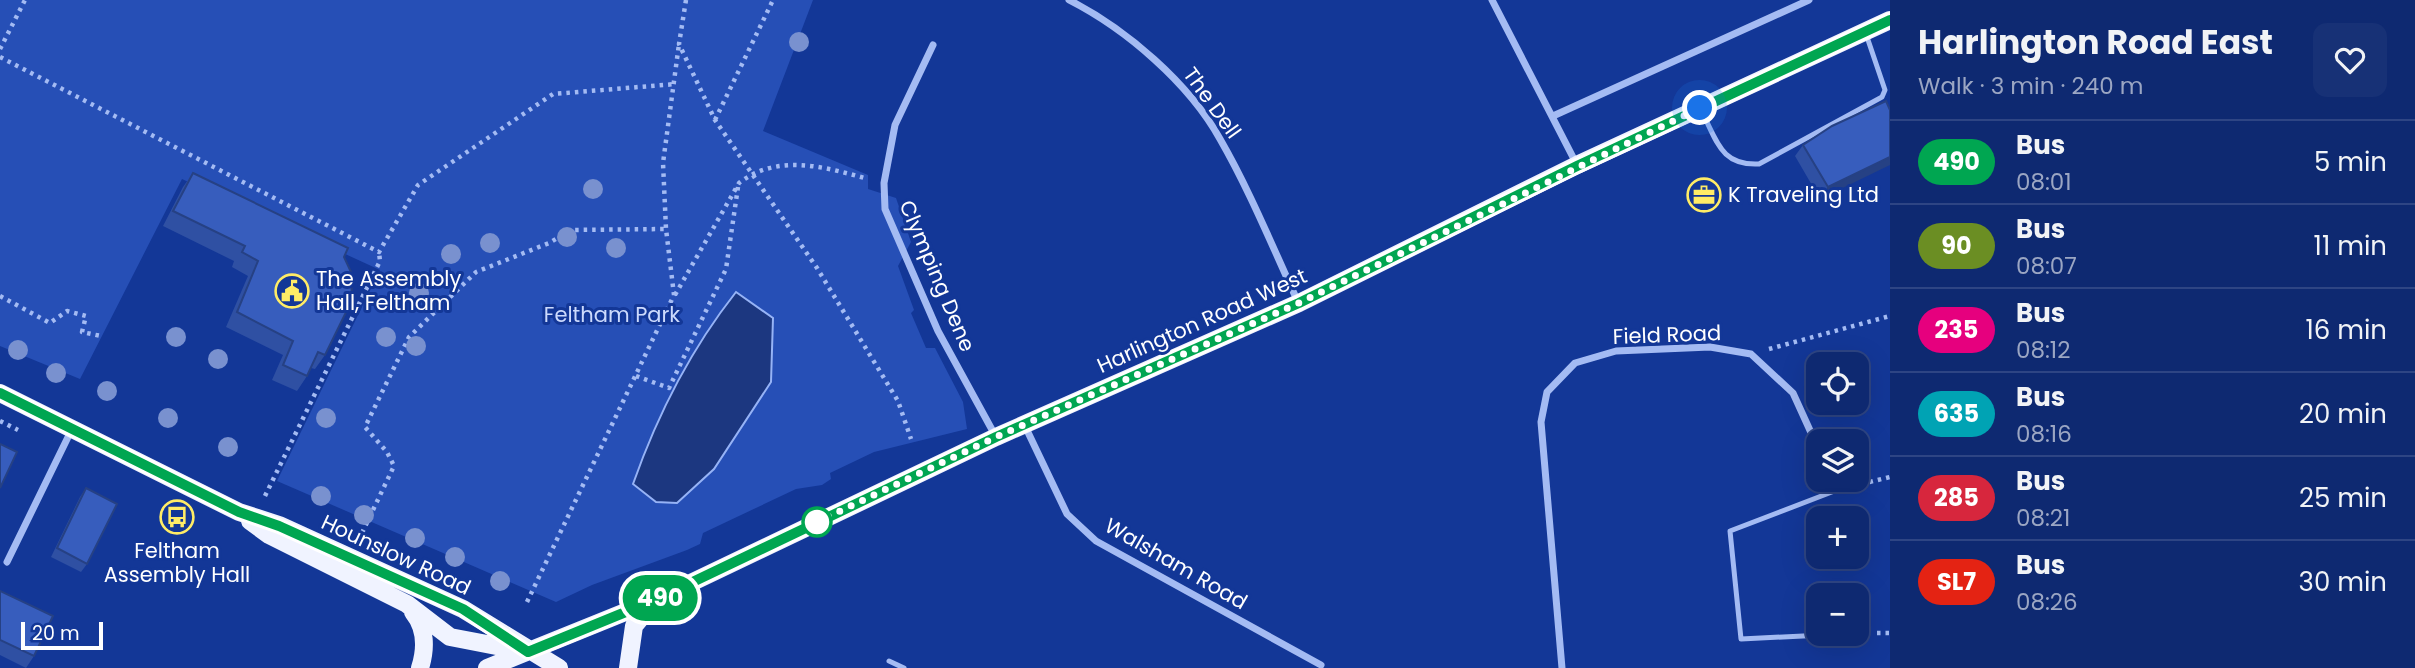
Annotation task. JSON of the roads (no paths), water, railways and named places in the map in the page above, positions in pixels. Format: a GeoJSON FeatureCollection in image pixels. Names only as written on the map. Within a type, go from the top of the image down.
{"type":"FeatureCollection","features":[{"type":"Feature","properties":{"kind":"main road","name":"Harlington Road West"},"geometry":{"type":"LineString","coordinates":[[487,668],[655,600],[996,437],[1299,303],[1577,166],[1890,20]]}},
{"type":"Feature","properties":{"kind":"main road","name":"Hounslow Road"},"geometry":{"type":"LineString","coordinates":[[0,393],[73,427],[239,512],[279,526],[463,609],[528,652],[559,668]]}},
{"type":"Feature","properties":{"kind":"main road","name":"Hounslow Road"},"geometry":{"type":"LineString","coordinates":[[239,512],[269,536],[407,604],[450,637],[528,652]]}},
{"type":"Feature","properties":{"kind":"main road"},"geometry":{"type":"LineString","coordinates":[[628,668],[634,626],[655,600]]}},
{"type":"Feature","properties":{"kind":"main road"},"geometry":{"type":"LineString","coordinates":[[407,604],[418,618],[423,632],[425,649],[420,668]]}},
{"type":"Feature","properties":{"kind":"street","name":"The Dell"},"geometry":{"type":"LineString","coordinates":[[1069,0],[1099,15],[1166,69],[1220,137],[1299,303]]}},
{"type":"Feature","properties":{"kind":"street"},"geometry":{"type":"LineString","coordinates":[[1492,0],[1577,166]]}},
{"type":"Feature","properties":{"kind":"street"},"geometry":{"type":"LineString","coordinates":[[1553,116],[1809,0]]}},
{"type":"Feature","properties":{"kind":"street","name":"Clymping Dene"},"geometry":{"type":"LineString","coordinates":[[933,45],[895,125],[884,183],[885,209],[933,319],[996,437]]}},
{"type":"Feature","properties":{"kind":"street","name":"Field Road"},"geometry":{"type":"LineString","coordinates":[[1562,668],[1541,422],[1547,392],[1575,363],[1616,351],[1710,347],[1751,354],[1793,394],[1809,429]]}},
{"type":"Feature","properties":{"kind":"street","name":"Walsham Road"},"geometry":{"type":"LineString","coordinates":[[1025,426],[1067,514],[1096,541],[1321,666]]}},
{"type":"Feature","properties":{"kind":"street"},"geometry":{"type":"LineString","coordinates":[[7,562],[73,427]]}},
{"type":"Feature","properties":{"kind":"lane"},"geometry":{"type":"LineString","coordinates":[[1700,108],[1724,155],[1741,165],[1759,164],[1882,97],[1885,90],[1865,31]]}},
{"type":"Feature","properties":{"kind":"lane"},"geometry":{"type":"LineString","coordinates":[[1806,636],[1741,639],[1730,531],[1832,492]]}},
{"type":"Feature","properties":{"kind":"lane"},"geometry":{"type":"LineString","coordinates":[[890,660],[904,668]]}},
{"type":"Feature","properties":{"kind":"place","name":"K Traveling Ltd"},"geometry":{"type":"Point","coordinates":[1704,195]}},
{"type":"Feature","properties":{"kind":"place","name":"The Assembly Hall, Feltham"},"geometry":{"type":"Point","coordinates":[292,291]}},
{"type":"Feature","properties":{"kind":"place","name":"Feltham Assembly Hall"},"geometry":{"type":"Point","coordinates":[177,517]}},
{"type":"Feature","properties":{"kind":"park label","name":"Feltham Park"},"geometry":{"type":"Point","coordinates":[612,315]}}]}
